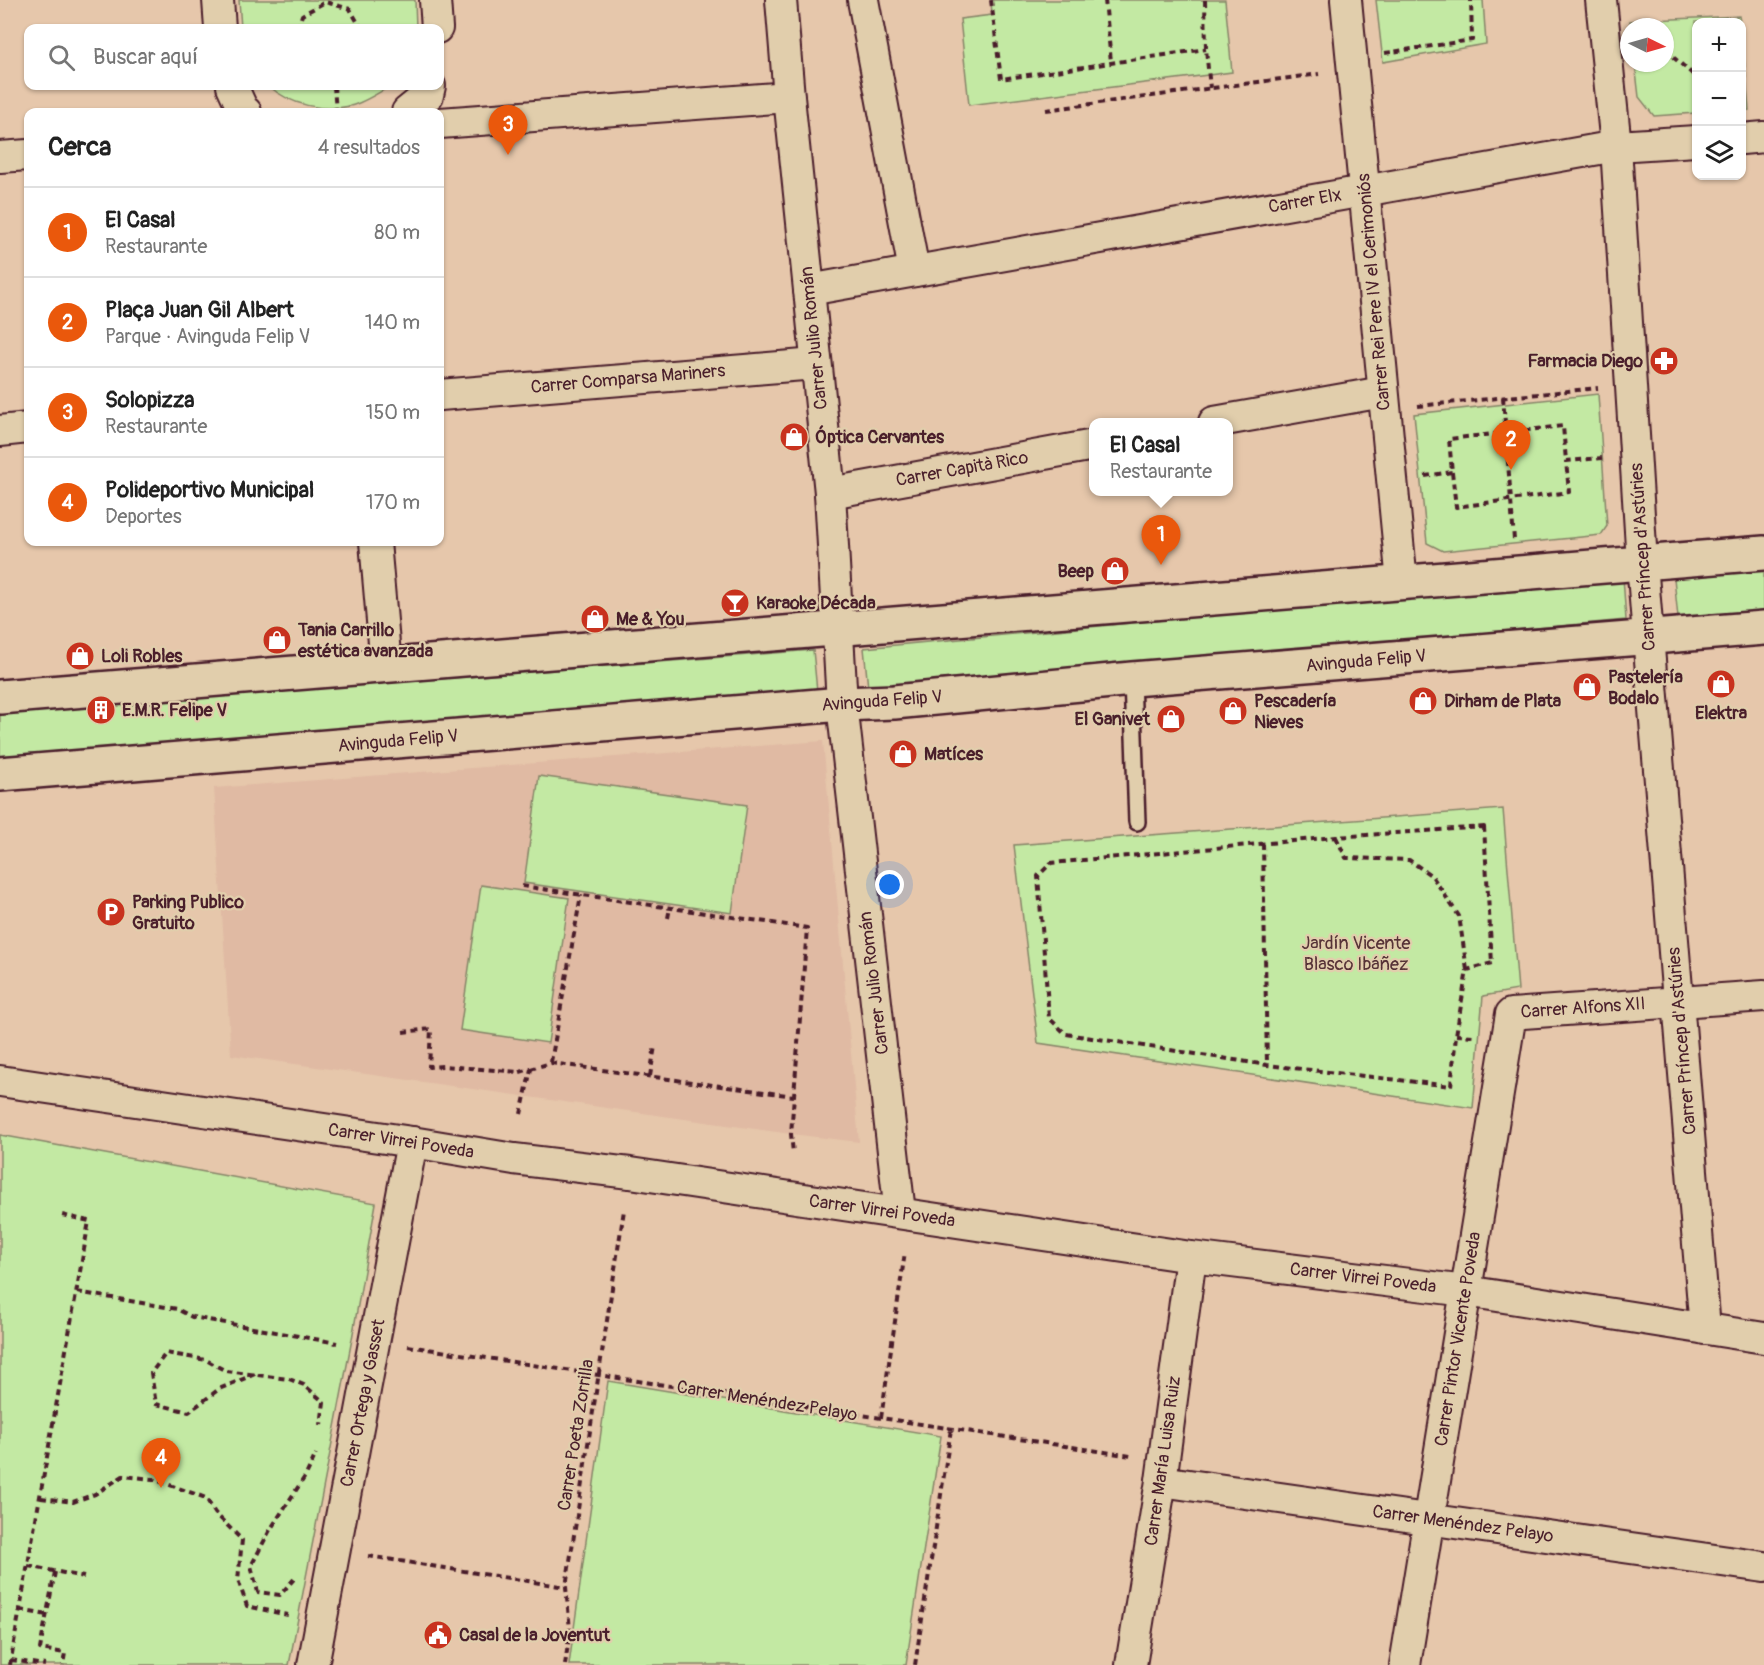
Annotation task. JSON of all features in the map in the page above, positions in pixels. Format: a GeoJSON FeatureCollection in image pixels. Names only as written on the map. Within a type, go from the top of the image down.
{"type":"FeatureCollection","features":[{"type":"Feature","properties":{"kind":"street"},"geometry":{"type":"LineString","coordinates":[[218,0],[220,24]]}},
{"type":"Feature","properties":{"kind":"street"},"geometry":{"type":"LineString","coordinates":[[435,0],[437,24]]}},
{"type":"Feature","properties":{"kind":"street","name":"Carrer Julio Román"},"geometry":{"type":"LineString","coordinates":[[781,0],[830,493],[842,704],[900,1213]]}},
{"type":"Feature","properties":{"kind":"street"},"geometry":{"type":"LineString","coordinates":[[863,0],[914,271]]}},
{"type":"Feature","properties":{"kind":"street","name":"Carrer Rei Pere IV el Cerimoniós"},"geometry":{"type":"LineString","coordinates":[[1346,0],[1364,62],[1364,191],[1402,583]]}},
{"type":"Feature","properties":{"kind":"street","name":"Carrer Príncep d'Astúries"},"geometry":{"type":"LineString","coordinates":[[1601,0],[1616,146],[1642,563],[1705,1329]]}},
{"type":"Feature","properties":{"kind":"street"},"geometry":{"type":"LineString","coordinates":[[234,90],[242,108]]}},
{"type":"Feature","properties":{"kind":"street"},"geometry":{"type":"LineString","coordinates":[[412,108],[428,94],[429,90]]}},
{"type":"Feature","properties":{"kind":"street"},"geometry":{"type":"LineString","coordinates":[[444,123],[789,97]]}},
{"type":"Feature","properties":{"kind":"street"},"geometry":{"type":"LineString","coordinates":[[1746,139],[1764,137]]}},
{"type":"Feature","properties":{"kind":"street","name":"Carrer Elx"},"geometry":{"type":"LineString","coordinates":[[809,290],[1616,146],[1692,141]]}},
{"type":"Feature","properties":{"kind":"street"},"geometry":{"type":"LineString","coordinates":[[0,157],[24,155]]}},
{"type":"Feature","properties":{"kind":"street","name":"Carrer Comparsa Mariners"},"geometry":{"type":"LineString","coordinates":[[444,395],[816,363]]}},
{"type":"Feature","properties":{"kind":"street"},"geometry":{"type":"LineString","coordinates":[[1233,420],[1383,392]]}},
{"type":"Feature","properties":{"kind":"street"},"geometry":{"type":"LineString","coordinates":[[0,431],[24,428]]}},
{"type":"Feature","properties":{"kind":"street","name":"Carrer Capità Rico"},"geometry":{"type":"LineString","coordinates":[[830,493],[1089,446]]}},
{"type":"Feature","properties":{"kind":"street"},"geometry":{"type":"LineString","coordinates":[[375,546],[386,666]]}},
{"type":"Feature","properties":{"kind":"street"},"geometry":{"type":"LineString","coordinates":[[0,697],[1764,553]]}},
{"type":"Feature","properties":{"kind":"street","name":"Avinguda Felip V"},"geometry":{"type":"LineString","coordinates":[[0,774],[842,704],[894,702],[1132,679],[1764,628]]}},
{"type":"Feature","properties":{"kind":"street","name":"Carrer Alfons XII"},"geometry":{"type":"LineString","coordinates":[[1511,1014],[1764,996]]}},
{"type":"Feature","properties":{"kind":"street","name":"Carrer Pintor Vicente Poveda"},"geometry":{"type":"LineString","coordinates":[[1405,1665],[1511,1014]]}},
{"type":"Feature","properties":{"kind":"street","name":"Carrer Virrei Poveda"},"geometry":{"type":"LineString","coordinates":[[0,1081],[514,1159],[630,1173],[1191,1257],[1466,1291],[1764,1338]]}},
{"type":"Feature","properties":{"kind":"street","name":"Carrer Ortega y Gasset"},"geometry":{"type":"LineString","coordinates":[[314,1665],[412,1142]]}},
{"type":"Feature","properties":{"kind":"street","name":"Carrer María Luisa Ruiz"},"geometry":{"type":"LineString","coordinates":[[1131,1665],[1161,1481],[1191,1257]]}},
{"type":"Feature","properties":{"kind":"street","name":"Carrer Menéndez Pelayo"},"geometry":{"type":"LineString","coordinates":[[1161,1481],[1764,1567]]}},
{"type":"Feature","properties":{"kind":"lane"},"geometry":{"type":"LineString","coordinates":[[1132,679],[1137,822]]}},
{"type":"Feature","properties":{"kind":"path"},"geometry":{"type":"LineString","coordinates":[[992,0],[1001,79],[1206,49]]}},
{"type":"Feature","properties":{"kind":"path"},"geometry":{"type":"LineString","coordinates":[[1105,0],[1111,62]]}},
{"type":"Feature","properties":{"kind":"path"},"geometry":{"type":"LineString","coordinates":[[1205,0],[1210,88]]}},
{"type":"Feature","properties":{"kind":"path"},"geometry":{"type":"LineString","coordinates":[[1046,110],[1210,88],[1364,62],[1472,40],[1471,0]]}},
{"type":"Feature","properties":{"kind":"path"},"geometry":{"type":"LineString","coordinates":[[299,24],[302,15],[325,1],[350,9],[359,24]]}},
{"type":"Feature","properties":{"kind":"path"},"geometry":{"type":"LineString","coordinates":[[1674,58],[1692,73]]}},
{"type":"Feature","properties":{"kind":"path"},"geometry":{"type":"LineString","coordinates":[[334,90],[336,108]]}},
{"type":"Feature","properties":{"kind":"path"},"geometry":{"type":"LineString","coordinates":[[1409,407],[1602,388]]}},
{"type":"Feature","properties":{"kind":"path"},"geometry":{"type":"LineString","coordinates":[[1503,397],[1515,549]]}},
{"type":"Feature","properties":{"kind":"path"},"geometry":{"type":"LineString","coordinates":[[1563,426],[1566,461],[1569,492],[1456,507],[1449,439],[1563,426]]}},
{"type":"Feature","properties":{"kind":"path"},"geometry":{"type":"LineString","coordinates":[[1566,461],[1606,458]]}},
{"type":"Feature","properties":{"kind":"path"},"geometry":{"type":"LineString","coordinates":[[1416,477],[1452,472]]}},
{"type":"Feature","properties":{"kind":"path"},"geometry":{"type":"LineString","coordinates":[[1336,837],[1346,858],[1409,860],[1432,876],[1459,916],[1467,970],[1456,1035],[1451,1086],[1267,1065],[1066,1034],[1049,1018],[1038,876],[1051,863],[1336,837],[1484,827],[1492,963],[1467,970]]}},
{"type":"Feature","properties":{"kind":"path"},"geometry":{"type":"LineString","coordinates":[[1263,844],[1267,1065]]}},
{"type":"Feature","properties":{"kind":"path"},"geometry":{"type":"LineString","coordinates":[[522,886],[807,928],[791,1134],[793,1153]]}},
{"type":"Feature","properties":{"kind":"path"},"geometry":{"type":"LineString","coordinates":[[551,1062],[581,895]]}},
{"type":"Feature","properties":{"kind":"path"},"geometry":{"type":"LineString","coordinates":[[669,918],[670,908]]}},
{"type":"Feature","properties":{"kind":"path"},"geometry":{"type":"LineString","coordinates":[[404,1032],[431,1029],[429,1067],[444,1066],[520,1072],[551,1062],[794,1096]]}},
{"type":"Feature","properties":{"kind":"path"},"geometry":{"type":"LineString","coordinates":[[650,1076],[655,1046]]}},
{"type":"Feature","properties":{"kind":"path"},"geometry":{"type":"LineString","coordinates":[[521,1114],[531,1069]]}},
{"type":"Feature","properties":{"kind":"path","name":"Carrer Poeta Zorrilla"},"geometry":{"type":"LineString","coordinates":[[565,1665],[570,1630],[566,1587],[624,1210]]}},
{"type":"Feature","properties":{"kind":"path"},"geometry":{"type":"LineString","coordinates":[[45,1665],[10,1662],[89,1221],[62,1215]]}},
{"type":"Feature","properties":{"kind":"path"},"geometry":{"type":"LineString","coordinates":[[881,1418],[905,1252]]}},
{"type":"Feature","properties":{"kind":"path"},"geometry":{"type":"LineString","coordinates":[[77,1292],[177,1309],[192,1317],[337,1343]]}},
{"type":"Feature","properties":{"kind":"path","name":"Carrer Menéndez Pelayo"},"geometry":{"type":"LineString","coordinates":[[402,1345],[1133,1457]]}},
{"type":"Feature","properties":{"kind":"path"},"geometry":{"type":"LineString","coordinates":[[255,1374],[219,1389],[189,1412],[156,1404],[151,1373],[166,1353],[206,1360],[226,1371],[255,1374],[289,1379],[304,1385],[324,1402],[321,1425]]}},
{"type":"Feature","properties":{"kind":"path"},"geometry":{"type":"LineString","coordinates":[[915,1665],[951,1429]]}},
{"type":"Feature","properties":{"kind":"path"},"geometry":{"type":"LineString","coordinates":[[297,1576],[280,1595],[258,1592],[251,1566],[270,1530],[306,1475],[319,1448],[315,1471]]}},
{"type":"Feature","properties":{"kind":"path"},"geometry":{"type":"LineString","coordinates":[[41,1498],[73,1502],[95,1494],[123,1476],[153,1479],[206,1498],[215,1513],[242,1540],[238,1580],[247,1606],[298,1617]]}},
{"type":"Feature","properties":{"kind":"path"},"geometry":{"type":"LineString","coordinates":[[362,1555],[566,1587]]}},
{"type":"Feature","properties":{"kind":"path"},"geometry":{"type":"LineString","coordinates":[[28,1566],[84,1577]]}},
{"type":"Feature","properties":{"kind":"path"},"geometry":{"type":"LineString","coordinates":[[55,1572],[40,1649],[66,1653],[63,1665]]}},
{"type":"Feature","properties":{"kind":"path"},"geometry":{"type":"LineString","coordinates":[[20,1610],[47,1615]]}},
{"type":"Feature","properties":{"kind":"shaded area"},"geometry":{"type":"Polygon","coordinates":[[[823,741],[859,1142],[231,1055],[214,788],[823,741]]]}},
{"type":"Feature","properties":{"kind":"green space"},"geometry":{"type":"Polygon","coordinates":[[[239,0],[415,0],[416,24],[241,24],[239,0]]]}},
{"type":"Feature","properties":{"kind":"green space"},"geometry":{"type":"Polygon","coordinates":[[[991,0],[1225,0],[1232,72],[969,105],[960,19],[992,15],[991,0]]]}},
{"type":"Feature","properties":{"kind":"green space"},"geometry":{"type":"Polygon","coordinates":[[[1376,0],[1483,0],[1486,44],[1383,62],[1376,0]]]}},
{"type":"Feature","properties":{"kind":"green space"},"geometry":{"type":"Polygon","coordinates":[[[1739,16],[1739,18],[1695,18],[1739,16]]]}},
{"type":"Feature","properties":{"kind":"green space"},"geometry":{"type":"Polygon","coordinates":[[[1692,18],[1692,113],[1654,116],[1639,97],[1636,72],[1674,72],[1674,19],[1692,18]]]}},
{"type":"Feature","properties":{"kind":"green space"},"geometry":{"type":"Polygon","coordinates":[[[1746,78],[1749,110],[1746,110],[1746,78]]]}},
{"type":"Feature","properties":{"kind":"green space"},"geometry":{"type":"Polygon","coordinates":[[[274,90],[383,90],[355,105],[340,108],[307,105],[274,90]]]}},
{"type":"Feature","properties":{"kind":"green space"},"geometry":{"type":"Polygon","coordinates":[[[1598,394],[1607,526],[1601,535],[1443,551],[1427,543],[1414,414],[1598,394]]]}},
{"type":"Feature","properties":{"kind":"green space"},"geometry":{"type":"Polygon","coordinates":[[[1764,570],[1764,610],[1678,618],[1674,578],[1764,570]]]}},
{"type":"Feature","properties":{"kind":"green space"},"geometry":{"type":"Polygon","coordinates":[[[1623,577],[1626,620],[868,688],[864,648],[1623,577]]]}},
{"type":"Feature","properties":{"kind":"green space"},"geometry":{"type":"Polygon","coordinates":[[[813,650],[817,691],[0,756],[0,710],[324,688],[813,650]]]}},
{"type":"Feature","properties":{"kind":"green space"},"geometry":{"type":"Polygon","coordinates":[[[539,776],[747,805],[732,913],[524,883],[539,776]]]}},
{"type":"Feature","properties":{"kind":"green space","name":"Jardín Vicente Blasco Ibáñez"},"geometry":{"type":"Polygon","coordinates":[[[1503,809],[1518,990],[1483,996],[1473,1108],[1038,1043],[1014,845],[1503,809]]]}},
{"type":"Feature","properties":{"kind":"green space"},"geometry":{"type":"Polygon","coordinates":[[[481,885],[569,898],[548,1043],[460,1030],[481,885]]]}},
{"type":"Feature","properties":{"kind":"green space"},"geometry":{"type":"Polygon","coordinates":[[[0,1135],[376,1203],[289,1665],[0,1665],[0,1135]]]}},
{"type":"Feature","properties":{"kind":"green space"},"geometry":{"type":"Polygon","coordinates":[[[608,1381],[941,1436],[906,1665],[569,1665],[608,1381]]]}},
{"type":"Feature","properties":{"kind":"place","name":"Solopizza"},"geometry":{"type":"Point","coordinates":[508,155]}},
{"type":"Feature","properties":{"kind":"place","name":"Farmacia Diego"},"geometry":{"type":"Point","coordinates":[1664,361]}},
{"type":"Feature","properties":{"kind":"place","name":"Óptica Cervantes"},"geometry":{"type":"Point","coordinates":[794,437]}},
{"type":"Feature","properties":{"kind":"place","name":"Plaça Juan Gil Albert"},"geometry":{"type":"Point","coordinates":[1511,470]}},
{"type":"Feature","properties":{"kind":"place","name":"El Casal"},"geometry":{"type":"Point","coordinates":[1161,565]}},
{"type":"Feature","properties":{"kind":"place","name":"Beep"},"geometry":{"type":"Point","coordinates":[1115,571]}},
{"type":"Feature","properties":{"kind":"place","name":"Karaoke Década"},"geometry":{"type":"Point","coordinates":[735,603]}},
{"type":"Feature","properties":{"kind":"place","name":"Me & You"},"geometry":{"type":"Point","coordinates":[595,619]}},
{"type":"Feature","properties":{"kind":"place","name":"Tania Carrillo estética avanzada"},"geometry":{"type":"Point","coordinates":[277,640]}},
{"type":"Feature","properties":{"kind":"place","name":"Loli Robles"},"geometry":{"type":"Point","coordinates":[80,656]}},
{"type":"Feature","properties":{"kind":"place","name":"Elektra"},"geometry":{"type":"Point","coordinates":[1721,684]}},
{"type":"Feature","properties":{"kind":"place","name":"Pastelería Bodalo"},"geometry":{"type":"Point","coordinates":[1587,687]}},
{"type":"Feature","properties":{"kind":"place","name":"Dirham de Plata"},"geometry":{"type":"Point","coordinates":[1423,701]}},
{"type":"Feature","properties":{"kind":"place","name":"E.M.R. Felipe V"},"geometry":{"type":"Point","coordinates":[101,710]}},
{"type":"Feature","properties":{"kind":"place","name":"Pescadería Nieves"},"geometry":{"type":"Point","coordinates":[1233,711]}},
{"type":"Feature","properties":{"kind":"place","name":"El Ganivet"},"geometry":{"type":"Point","coordinates":[1171,719]}},
{"type":"Feature","properties":{"kind":"place","name":"Matíces"},"geometry":{"type":"Point","coordinates":[903,754]}},
{"type":"Feature","properties":{"kind":"place","name":"Parking Publico Gratuito"},"geometry":{"type":"Point","coordinates":[111,912]}},
{"type":"Feature","properties":{"kind":"place","name":"Polideportivo Municipal"},"geometry":{"type":"Point","coordinates":[161,1488]}},
{"type":"Feature","properties":{"kind":"place","name":"Casal de la Joventut"},"geometry":{"type":"Point","coordinates":[438,1635]}}]}
